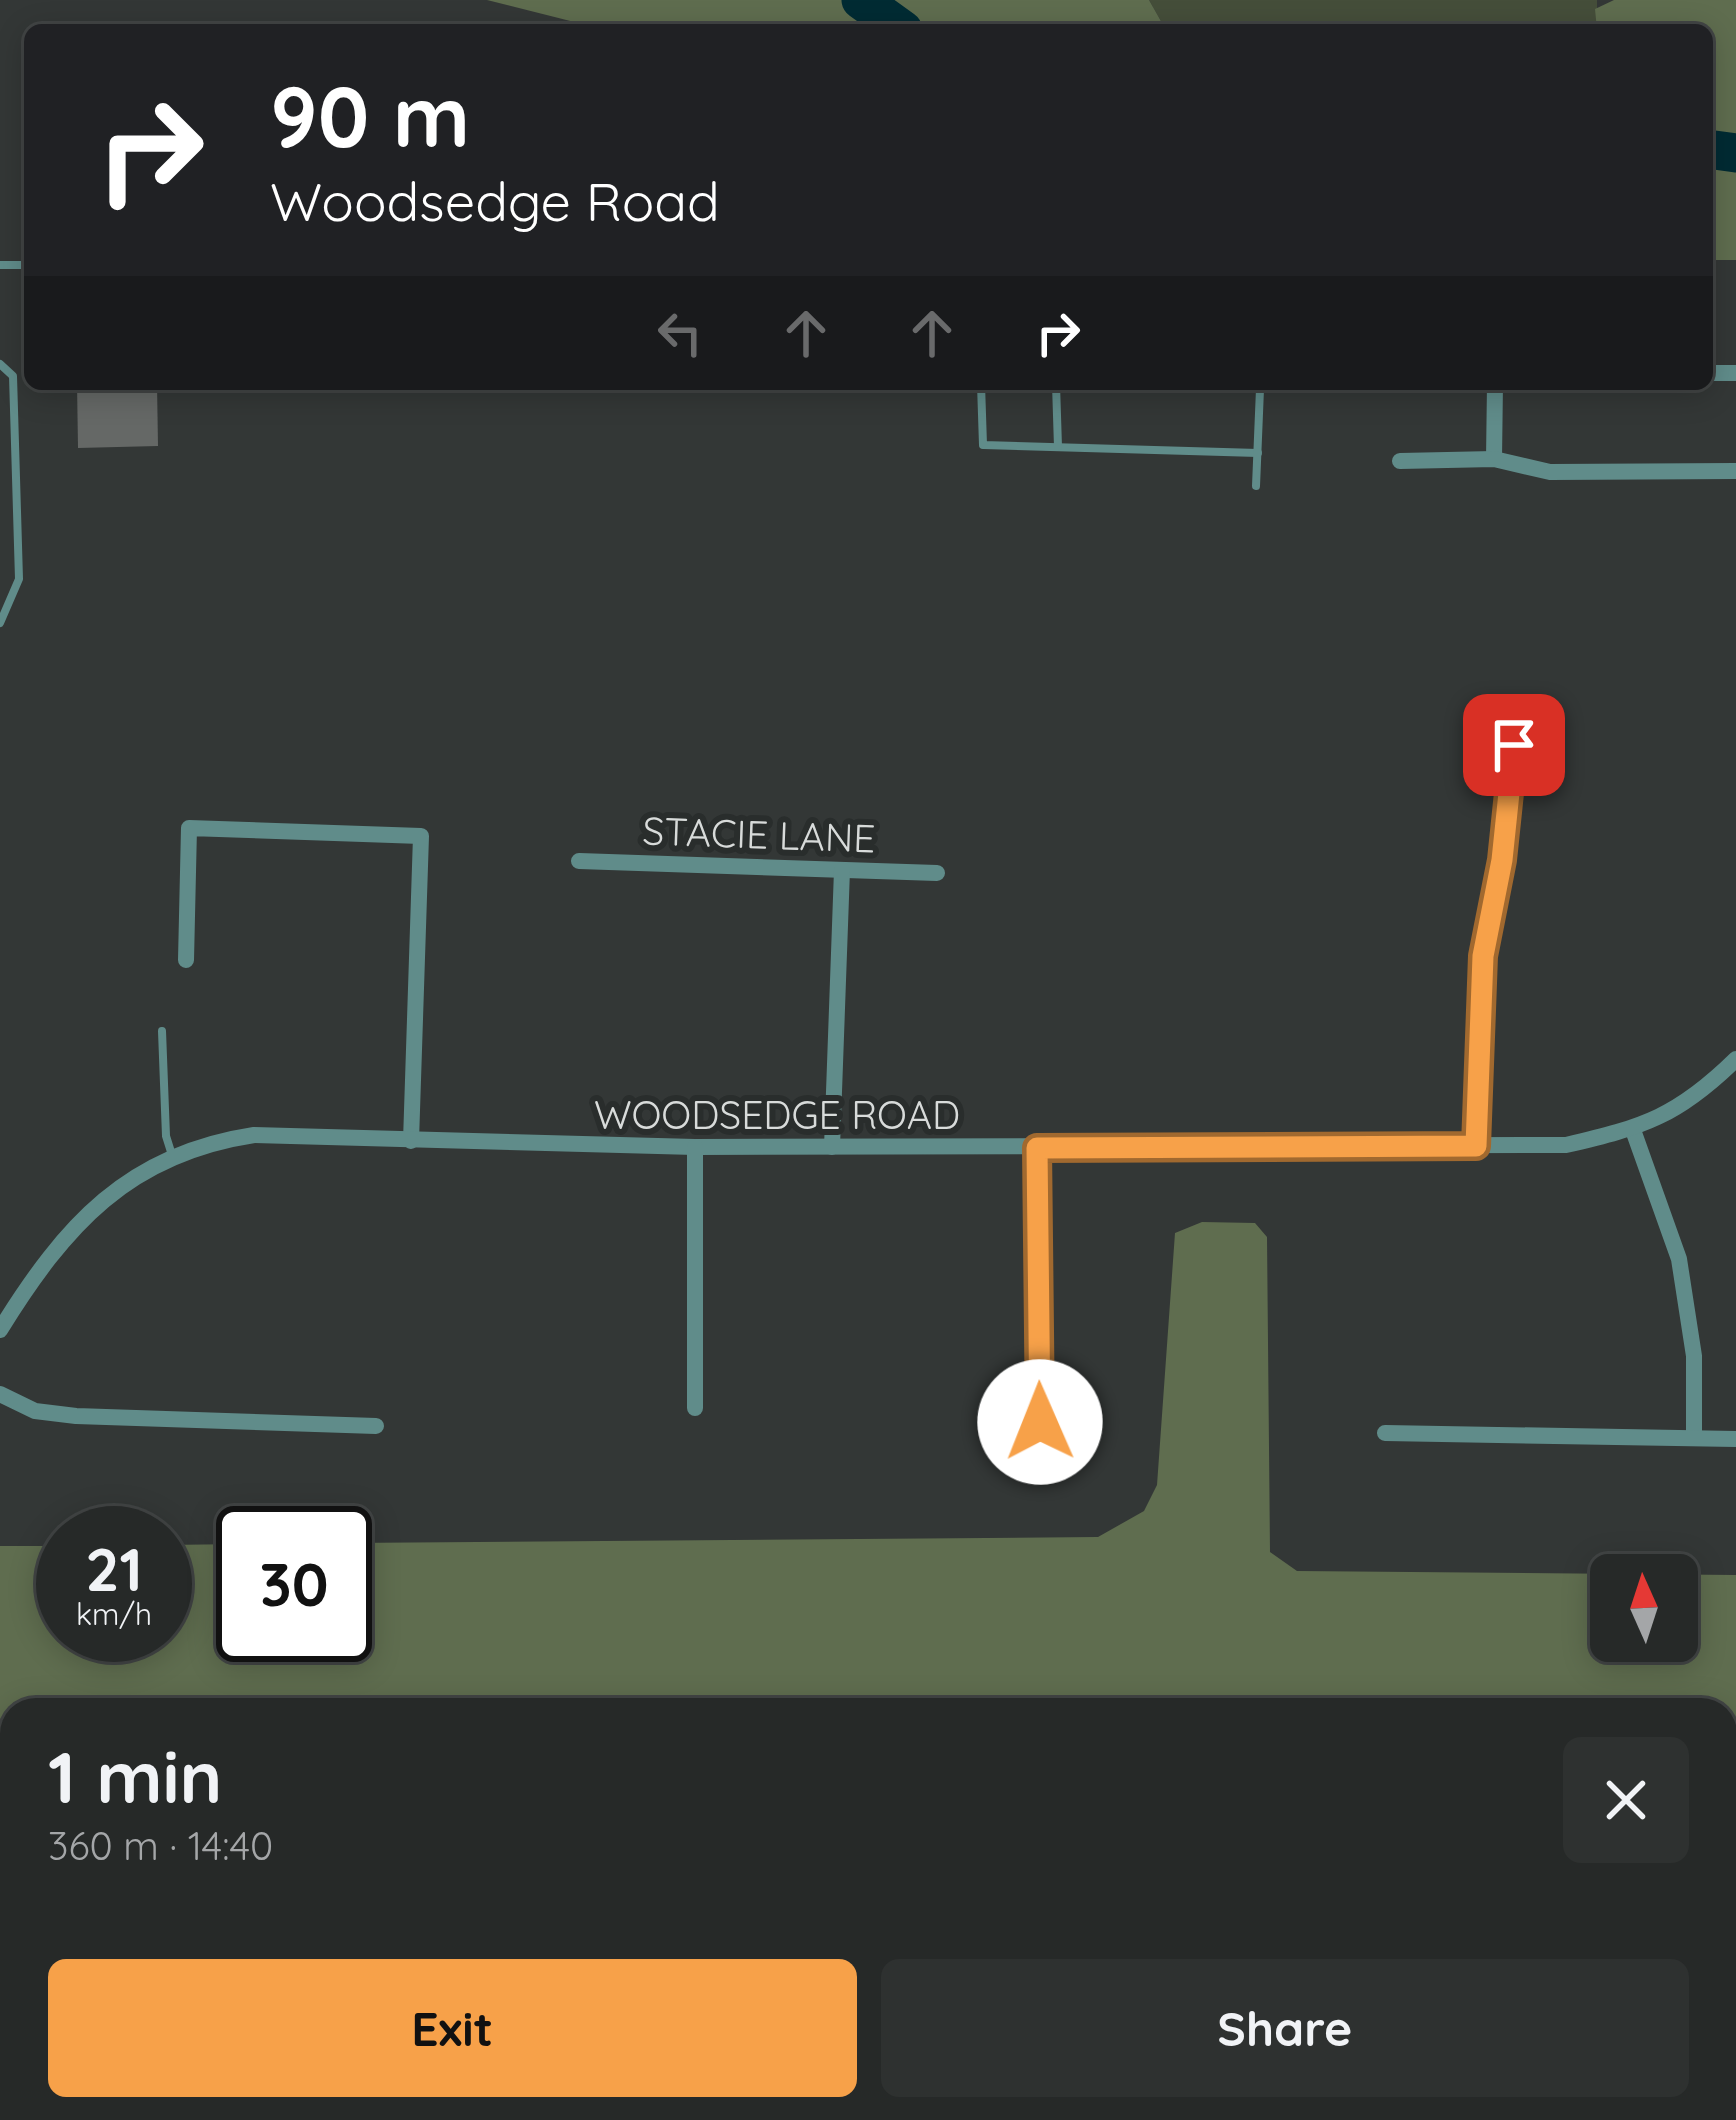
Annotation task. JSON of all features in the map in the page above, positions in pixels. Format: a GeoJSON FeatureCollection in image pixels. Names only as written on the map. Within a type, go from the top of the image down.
{"type":"FeatureCollection","features":[{"type":"Feature","properties":{"kind":"street"},"geometry":{"type":"LineString","coordinates":[[1494,460],[1496,390]]}},
{"type":"Feature","properties":{"kind":"street"},"geometry":{"type":"LineString","coordinates":[[1400,460],[1494,460],[1550,472],[1736,470]]}},
{"type":"Feature","properties":{"kind":"street"},"geometry":{"type":"LineString","coordinates":[[1476,1146],[1483,956],[1502,860],[1514,719]]}},
{"type":"Feature","properties":{"kind":"street"},"geometry":{"type":"LineString","coordinates":[[186,960],[189,828],[421,836],[411,1141]]}},
{"type":"Feature","properties":{"kind":"street","name":"STACIE LANE"},"geometry":{"type":"LineString","coordinates":[[579,861],[937,873]]}},
{"type":"Feature","properties":{"kind":"street"},"geometry":{"type":"LineString","coordinates":[[832,1147],[842,870]]}},
{"type":"Feature","properties":{"kind":"street","name":"WOODSEDGE ROAD"},"geometry":{"type":"LineString","coordinates":[[0,1330],[28,1284],[96,1203],[128,1178],[213,1141],[254,1135],[695,1147],[1566,1145],[1633,1130],[1693,1102],[1736,1060]]}},
{"type":"Feature","properties":{"kind":"street"},"geometry":{"type":"LineString","coordinates":[[1633,1130],[1679,1259],[1694,1356],[1694,1438]]}},
{"type":"Feature","properties":{"kind":"street"},"geometry":{"type":"LineString","coordinates":[[695,1147],[695,1408]]}},
{"type":"Feature","properties":{"kind":"street"},"geometry":{"type":"LineString","coordinates":[[1037,1148],[1040,1422]]}},
{"type":"Feature","properties":{"kind":"street"},"geometry":{"type":"LineString","coordinates":[[0,1394],[35,1411],[76,1416],[376,1426]]}},
{"type":"Feature","properties":{"kind":"street"},"geometry":{"type":"LineString","coordinates":[[1385,1433],[1736,1439]]}},
{"type":"Feature","properties":{"kind":"lane"},"geometry":{"type":"LineString","coordinates":[[0,364],[13,376],[19,579],[0,623]]}},
{"type":"Feature","properties":{"kind":"lane"},"geometry":{"type":"LineString","coordinates":[[981,390],[983,445],[1258,453]]}},
{"type":"Feature","properties":{"kind":"lane"},"geometry":{"type":"LineString","coordinates":[[1056,390],[1058,447]]}},
{"type":"Feature","properties":{"kind":"lane"},"geometry":{"type":"LineString","coordinates":[[1256,486],[1260,390]]}},
{"type":"Feature","properties":{"kind":"lane"},"geometry":{"type":"LineString","coordinates":[[162,1031],[166,1136],[172,1156]]}},
{"type":"Feature","properties":{"kind":"green space"},"geometry":{"type":"Polygon","coordinates":[[[487,0],[1149,0],[1163,24],[582,24],[487,0]]]}},
{"type":"Feature","properties":{"kind":"green space"},"geometry":{"type":"Polygon","coordinates":[[[1149,0],[1597,0],[1597,24],[1163,24],[1149,0]]]}},
{"type":"Feature","properties":{"kind":"green space"},"geometry":{"type":"Polygon","coordinates":[[[1614,0],[1736,0],[1736,260],[1713,260],[1713,24],[1596,24],[1595,9],[1614,0]]]}},
{"type":"Feature","properties":{"kind":"green space"},"geometry":{"type":"Polygon","coordinates":[[[1202,1222],[1255,1223],[1267,1237],[1270,1552],[1297,1571],[1590,1574],[1590,1662],[1698,1662],[1698,1575],[1736,1575],[1736,1698],[0,1698],[0,1546],[36,1546],[36,1662],[192,1662],[192,1545],[216,1544],[216,1662],[372,1662],[372,1543],[1098,1537],[1144,1511],[1157,1485],[1175,1233],[1202,1222]]]}},
{"type":"Feature","properties":{"kind":"building"},"geometry":{"type":"Polygon","coordinates":[[[77,390],[157,390],[158,446],[78,448],[77,390]]]}},
{"type":"Feature","properties":{"kind":"waterway"},"geometry":{"type":"LineString","coordinates":[[861,0],[895,24]]}},
{"type":"Feature","properties":{"kind":"waterway"},"geometry":{"type":"LineString","coordinates":[[1713,150],[1736,153]]}},
{"type":"Feature","properties":{"kind":"route"},"geometry":{"type":"LineString","coordinates":[[1040,1422],[1037,1148],[1476,1146],[1483,956],[1502,860],[1514,745]]}}]}
